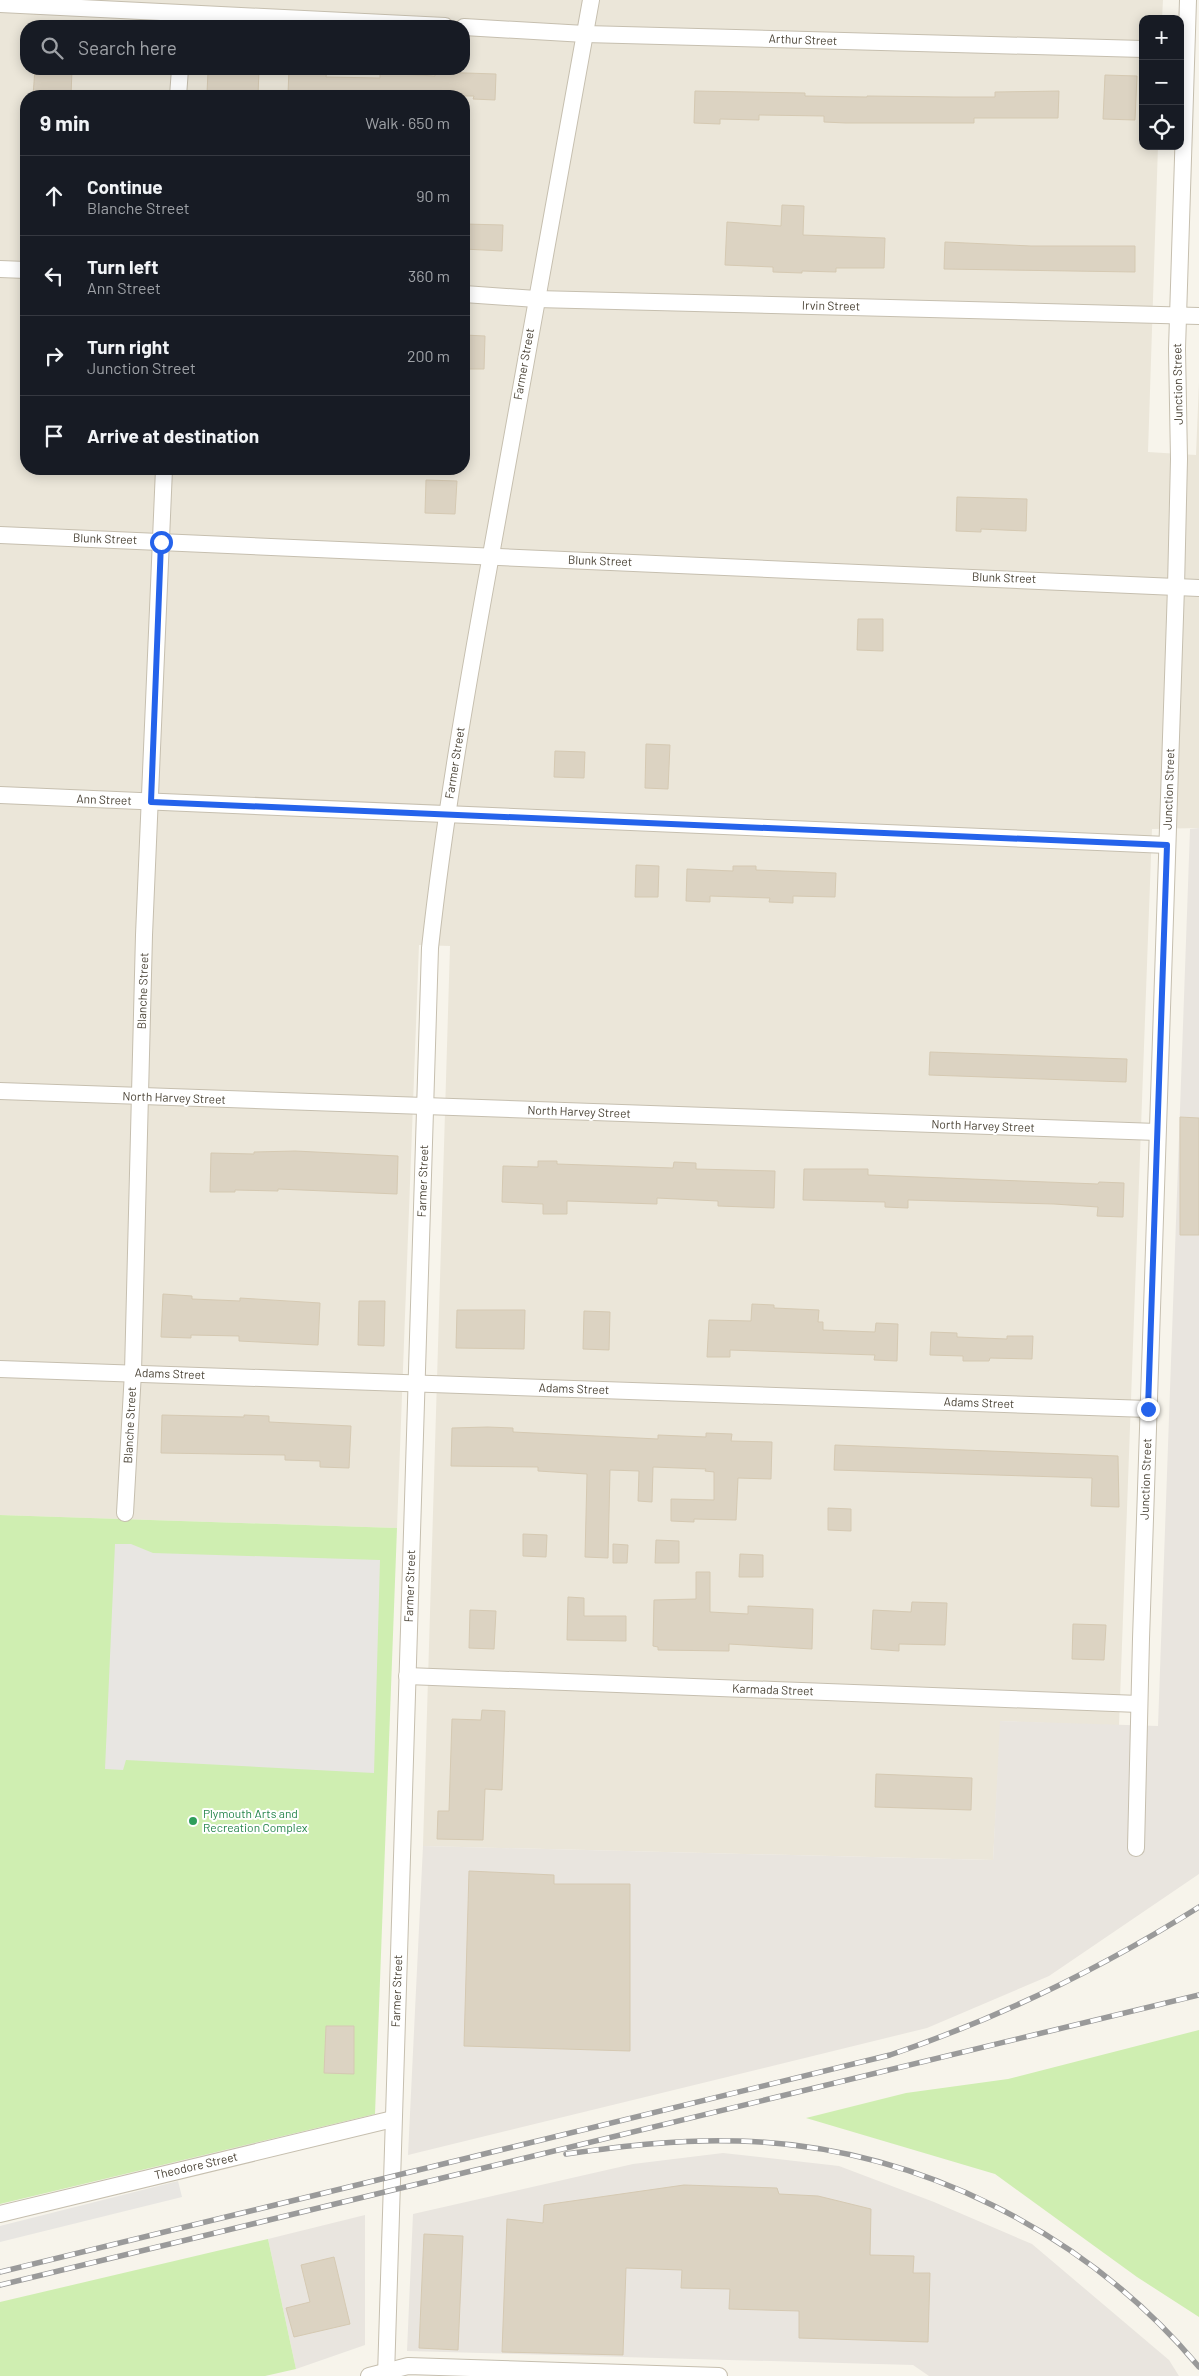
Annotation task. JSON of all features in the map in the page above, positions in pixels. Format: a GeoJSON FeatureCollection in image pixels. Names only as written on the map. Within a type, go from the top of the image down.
{"type":"FeatureCollection","features":[{"type":"Feature","properties":{"kind":"street","name":"Farmer Street"},"geometry":{"type":"LineString","coordinates":[[386,2374],[430,958],[446,815],[536,299],[591,0]]}},
{"type":"Feature","properties":{"kind":"street","name":"Junction Street"},"geometry":{"type":"LineString","coordinates":[[1136,1848],[1148,1409],[1176,586],[1179,459],[1178,315],[1189,51],[1188,0]]}},
{"type":"Feature","properties":{"kind":"street"},"geometry":{"type":"LineString","coordinates":[[0,4],[325,20]]}},
{"type":"Feature","properties":{"kind":"street","name":"Arthur Street"},"geometry":{"type":"LineString","coordinates":[[470,27],[585,34],[1139,50]]}},
{"type":"Feature","properties":{"kind":"street"},"geometry":{"type":"LineString","coordinates":[[178,90],[180,75]]}},
{"type":"Feature","properties":{"kind":"street"},"geometry":{"type":"LineString","coordinates":[[0,269],[20,270]]}},
{"type":"Feature","properties":{"kind":"street","name":"Irvin Street"},"geometry":{"type":"LineString","coordinates":[[470,294],[536,299],[1199,316]]}},
{"type":"Feature","properties":{"kind":"street","name":"Blanche Street"},"geometry":{"type":"LineString","coordinates":[[126,1513],[133,1372],[140,1096],[164,475]]}},
{"type":"Feature","properties":{"kind":"street","name":"Blunk Street"},"geometry":{"type":"LineString","coordinates":[[0,535],[1199,588]]}},
{"type":"Feature","properties":{"kind":"street","name":"Ann Street"},"geometry":{"type":"LineString","coordinates":[[0,795],[1167,845]]}},
{"type":"Feature","properties":{"kind":"street","name":"North Harvey Street"},"geometry":{"type":"LineString","coordinates":[[0,1091],[1157,1132]]}},
{"type":"Feature","properties":{"kind":"street","name":"Adams Street"},"geometry":{"type":"LineString","coordinates":[[0,1369],[133,1372],[1148,1409]]}},
{"type":"Feature","properties":{"kind":"street","name":"Karmada Street"},"geometry":{"type":"LineString","coordinates":[[407,1676],[1139,1704]]}},
{"type":"Feature","properties":{"kind":"street","name":"Theodore Street"},"geometry":{"type":"LineString","coordinates":[[0,2214],[393,2118]]}},
{"type":"Feature","properties":{"kind":"street"},"geometry":{"type":"LineString","coordinates":[[369,2376],[386,2374],[408,2366],[719,2376]]}},
{"type":"Feature","properties":{"kind":"shaded area"},"geometry":{"type":"Polygon","coordinates":[[[0,0],[1163,0],[1162,15],[1139,15],[1139,150],[1158,150],[1148,452],[1196,455],[1199,382],[1199,828],[1152,829],[1119,1726],[1001,1721],[993,1860],[423,1846],[450,946],[419,945],[397,1528],[0,1515],[0,0]]]}},
{"type":"Feature","properties":{"kind":"shaded area"},"geometry":{"type":"Polygon","coordinates":[[[1199,828],[1199,1874],[1049,1976],[927,2028],[408,2155],[423,1846],[993,1860],[1000,1721],[1158,1726],[1190,829],[1199,828]]]}},
{"type":"Feature","properties":{"kind":"shaded area"},"geometry":{"type":"Polygon","coordinates":[[[115,1544],[131,1544],[153,1553],[380,1560],[374,1773],[126,1760],[123,1770],[105,1769],[115,1544]]]}},
{"type":"Feature","properties":{"kind":"shaded area"},"geometry":{"type":"Polygon","coordinates":[[[723,2153],[839,2166],[934,2202],[1032,2244],[1169,2360],[1179,2376],[929,2376],[913,2365],[407,2351],[413,2214],[633,2164],[723,2153]]]}},
{"type":"Feature","properties":{"kind":"shaded area"},"geometry":{"type":"Polygon","coordinates":[[[178,2181],[182,2197],[0,2242],[0,2226],[178,2181]]]}},
{"type":"Feature","properties":{"kind":"shaded area"},"geometry":{"type":"Polygon","coordinates":[[[365,2215],[365,2345],[296,2369],[268,2239],[365,2215]]]}},
{"type":"Feature","properties":{"kind":"green space","name":"Plymouth Arts and Recreation Complex"},"geometry":{"type":"Polygon","coordinates":[[[0,1515],[397,1528],[375,2114],[0,2204],[0,1515]]]}},
{"type":"Feature","properties":{"kind":"green space"},"geometry":{"type":"Polygon","coordinates":[[[1199,2030],[1199,2317],[1137,2277],[995,2174],[806,2118],[906,2093],[1008,2079],[1199,2030]]]}},
{"type":"Feature","properties":{"kind":"green space"},"geometry":{"type":"Polygon","coordinates":[[[268,2239],[296,2369],[265,2376],[0,2376],[0,2302],[268,2239]]]}},
{"type":"Feature","properties":{"kind":"building"},"geometry":{"type":"Polygon","coordinates":[[[496,74],[495,100],[473,99],[474,96],[470,96],[470,90],[288,90],[289,75],[380,78],[380,75],[496,74]]]}},
{"type":"Feature","properties":{"kind":"building"},"geometry":{"type":"Polygon","coordinates":[[[35,75],[72,75],[71,90],[33,90],[35,75]]]}},
{"type":"Feature","properties":{"kind":"building"},"geometry":{"type":"Polygon","coordinates":[[[208,75],[259,75],[258,90],[207,90],[208,75]]]}},
{"type":"Feature","properties":{"kind":"building"},"geometry":{"type":"Polygon","coordinates":[[[1105,75],[1137,76],[1135,120],[1103,119],[1105,75]]]}},
{"type":"Feature","properties":{"kind":"building"},"geometry":{"type":"Polygon","coordinates":[[[695,91],[805,93],[805,96],[995,97],[995,92],[1059,91],[1058,118],[974,118],[974,123],[846,123],[824,122],[824,116],[759,115],[759,120],[720,119],[720,124],[694,123],[695,91]]]}},
{"type":"Feature","properties":{"kind":"building"},"geometry":{"type":"Polygon","coordinates":[[[782,205],[804,206],[803,235],[885,238],[884,268],[836,268],[836,272],[802,271],[802,273],[773,272],[773,267],[725,265],[727,222],[781,226],[782,205]]]}},
{"type":"Feature","properties":{"kind":"building"},"geometry":{"type":"Polygon","coordinates":[[[470,224],[503,225],[502,251],[470,249],[470,224]]]}},
{"type":"Feature","properties":{"kind":"building"},"geometry":{"type":"Polygon","coordinates":[[[945,242],[1031,246],[1135,246],[1135,272],[944,269],[945,242]]]}},
{"type":"Feature","properties":{"kind":"building"},"geometry":{"type":"Polygon","coordinates":[[[470,335],[485,336],[484,369],[470,369],[470,335]]]}},
{"type":"Feature","properties":{"kind":"building"},"geometry":{"type":"Polygon","coordinates":[[[426,480],[457,481],[455,514],[425,513],[426,480]]]}},
{"type":"Feature","properties":{"kind":"building"},"geometry":{"type":"Polygon","coordinates":[[[957,497],[1027,499],[1026,531],[981,529],[981,532],[956,531],[957,497]]]}},
{"type":"Feature","properties":{"kind":"building"},"geometry":{"type":"Polygon","coordinates":[[[858,619],[883,619],[883,651],[857,650],[858,619]]]}},
{"type":"Feature","properties":{"kind":"building"},"geometry":{"type":"Polygon","coordinates":[[[646,744],[670,745],[668,789],[645,788],[646,744]]]}},
{"type":"Feature","properties":{"kind":"building"},"geometry":{"type":"Polygon","coordinates":[[[555,751],[585,752],[584,778],[554,777],[555,751]]]}},
{"type":"Feature","properties":{"kind":"building"},"geometry":{"type":"Polygon","coordinates":[[[636,865],[659,866],[658,897],[635,897],[636,865]]]}},
{"type":"Feature","properties":{"kind":"building"},"geometry":{"type":"Polygon","coordinates":[[[733,866],[756,866],[756,870],[836,873],[835,897],[793,896],[793,903],[769,902],[770,898],[710,896],[710,902],[686,901],[687,869],[733,871],[733,866]]]}},
{"type":"Feature","properties":{"kind":"building"},"geometry":{"type":"Polygon","coordinates":[[[930,1052],[1127,1059],[1126,1082],[929,1075],[930,1052]]]}},
{"type":"Feature","properties":{"kind":"building"},"geometry":{"type":"Polygon","coordinates":[[[1180,1117],[1199,1118],[1199,1235],[1180,1235],[1180,1117]]]}},
{"type":"Feature","properties":{"kind":"building"},"geometry":{"type":"Polygon","coordinates":[[[295,1151],[398,1156],[397,1194],[278,1189],[278,1191],[235,1190],[235,1192],[210,1192],[211,1153],[254,1154],[254,1152],[295,1151]]]}},
{"type":"Feature","properties":{"kind":"building"},"geometry":{"type":"Polygon","coordinates":[[[538,1161],[557,1161],[557,1164],[673,1168],[674,1162],[696,1163],[696,1169],[775,1171],[774,1208],[718,1206],[718,1201],[657,1198],[657,1204],[567,1201],[567,1214],[543,1214],[543,1204],[502,1202],[503,1166],[538,1167],[538,1161]]]}},
{"type":"Feature","properties":{"kind":"building"},"geometry":{"type":"Polygon","coordinates":[[[804,1169],[868,1169],[868,1175],[1098,1184],[1099,1182],[1124,1183],[1123,1217],[1097,1216],[1098,1207],[1054,1204],[908,1200],[908,1208],[885,1207],[885,1202],[803,1200],[804,1169]]]}},
{"type":"Feature","properties":{"kind":"building"},"geometry":{"type":"Polygon","coordinates":[[[163,1294],[192,1296],[192,1299],[240,1301],[240,1298],[320,1303],[318,1345],[239,1341],[239,1336],[191,1335],[191,1338],[161,1337],[163,1294]]]}},
{"type":"Feature","properties":{"kind":"building"},"geometry":{"type":"Polygon","coordinates":[[[359,1301],[385,1301],[384,1346],[358,1345],[359,1301]]]}},
{"type":"Feature","properties":{"kind":"building"},"geometry":{"type":"Polygon","coordinates":[[[752,1304],[774,1305],[774,1308],[819,1310],[818,1322],[823,1322],[823,1330],[875,1332],[876,1323],[898,1324],[897,1361],[874,1360],[875,1355],[730,1350],[730,1357],[707,1357],[709,1320],[751,1321],[752,1304]]]}},
{"type":"Feature","properties":{"kind":"building"},"geometry":{"type":"Polygon","coordinates":[[[457,1310],[525,1310],[524,1349],[456,1348],[457,1310]]]}},
{"type":"Feature","properties":{"kind":"building"},"geometry":{"type":"Polygon","coordinates":[[[584,1311],[610,1312],[609,1350],[583,1349],[584,1311]]]}},
{"type":"Feature","properties":{"kind":"building"},"geometry":{"type":"Polygon","coordinates":[[[931,1332],[957,1333],[957,1337],[1007,1339],[1007,1336],[1033,1336],[1032,1359],[990,1358],[989,1361],[963,1361],[963,1356],[930,1355],[931,1332]]]}},
{"type":"Feature","properties":{"kind":"building"},"geometry":{"type":"Polygon","coordinates":[[[162,1415],[269,1416],[269,1422],[351,1426],[349,1468],[320,1467],[320,1461],[285,1460],[285,1455],[161,1453],[162,1415]]]}},
{"type":"Feature","properties":{"kind":"building"},"geometry":{"type":"Polygon","coordinates":[[[452,1428],[513,1428],[513,1432],[658,1439],[658,1435],[706,1437],[706,1433],[732,1434],[731,1441],[772,1442],[771,1479],[738,1478],[736,1520],[694,1519],[694,1522],[671,1521],[671,1499],[714,1500],[714,1472],[705,1471],[706,1469],[653,1467],[652,1502],[638,1501],[639,1471],[610,1470],[608,1558],[585,1557],[587,1474],[538,1471],[538,1467],[451,1466],[452,1428]]]}},
{"type":"Feature","properties":{"kind":"building"},"geometry":{"type":"Polygon","coordinates":[[[835,1445],[1118,1456],[1119,1507],[1091,1506],[1092,1478],[834,1470],[835,1445]]]}},
{"type":"Feature","properties":{"kind":"building"},"geometry":{"type":"Polygon","coordinates":[[[828,1508],[851,1509],[851,1531],[828,1530],[828,1508]]]}},
{"type":"Feature","properties":{"kind":"building"},"geometry":{"type":"Polygon","coordinates":[[[523,1534],[547,1535],[546,1557],[523,1556],[523,1534]]]}},
{"type":"Feature","properties":{"kind":"building"},"geometry":{"type":"Polygon","coordinates":[[[656,1540],[679,1541],[679,1563],[655,1563],[656,1540]]]}},
{"type":"Feature","properties":{"kind":"building"},"geometry":{"type":"Polygon","coordinates":[[[613,1544],[628,1545],[627,1563],[613,1563],[613,1544]]]}},
{"type":"Feature","properties":{"kind":"building"},"geometry":{"type":"Polygon","coordinates":[[[740,1554],[763,1555],[763,1577],[739,1577],[740,1554]]]}},
{"type":"Feature","properties":{"kind":"building"},"geometry":{"type":"Polygon","coordinates":[[[696,1572],[710,1572],[710,1612],[748,1614],[748,1606],[813,1609],[812,1649],[729,1644],[729,1651],[658,1650],[658,1647],[653,1646],[654,1600],[696,1599],[696,1572]]]}},
{"type":"Feature","properties":{"kind":"building"},"geometry":{"type":"Polygon","coordinates":[[[568,1597],[584,1598],[584,1616],[626,1616],[626,1641],[567,1640],[568,1597]]]}},
{"type":"Feature","properties":{"kind":"building"},"geometry":{"type":"Polygon","coordinates":[[[912,1602],[947,1603],[945,1645],[899,1644],[899,1651],[871,1649],[873,1610],[911,1612],[912,1602]]]}},
{"type":"Feature","properties":{"kind":"building"},"geometry":{"type":"Polygon","coordinates":[[[470,1610],[496,1611],[494,1649],[469,1648],[470,1610]]]}},
{"type":"Feature","properties":{"kind":"building"},"geometry":{"type":"Polygon","coordinates":[[[1073,1624],[1106,1625],[1104,1660],[1072,1659],[1073,1624]]]}},
{"type":"Feature","properties":{"kind":"building"},"geometry":{"type":"Polygon","coordinates":[[[482,1710],[505,1711],[502,1790],[485,1789],[483,1840],[437,1839],[438,1811],[449,1811],[452,1719],[481,1720],[482,1710]]]}},
{"type":"Feature","properties":{"kind":"building"},"geometry":{"type":"Polygon","coordinates":[[[876,1774],[972,1778],[971,1810],[875,1807],[876,1774]]]}},
{"type":"Feature","properties":{"kind":"building"},"geometry":{"type":"Polygon","coordinates":[[[469,1871],[554,1875],[554,1884],[630,1884],[630,2051],[464,2046],[469,1871]]]}},
{"type":"Feature","properties":{"kind":"building"},"geometry":{"type":"Polygon","coordinates":[[[326,2026],[354,2026],[354,2074],[324,2073],[326,2026]]]}},
{"type":"Feature","properties":{"kind":"building"},"geometry":{"type":"Polygon","coordinates":[[[684,2185],[777,2188],[779,2194],[818,2196],[871,2209],[870,2255],[914,2256],[913,2273],[930,2273],[928,2342],[799,2338],[799,2311],[729,2309],[730,2289],[681,2288],[682,2270],[626,2268],[623,2355],[502,2352],[507,2219],[543,2223],[544,2205],[684,2185]]]}},
{"type":"Feature","properties":{"kind":"building"},"geometry":{"type":"Polygon","coordinates":[[[424,2234],[463,2236],[458,2350],[419,2348],[424,2234]]]}},
{"type":"Feature","properties":{"kind":"building"},"geometry":{"type":"Polygon","coordinates":[[[334,2257],[350,2324],[294,2337],[286,2308],[310,2302],[301,2265],[334,2257]]]}},
{"type":"Feature","properties":{"kind":"railway"},"geometry":{"type":"LineString","coordinates":[[0,2272],[890,2055],[971,2025],[1049,1990],[1125,1951],[1199,1907]]}},
{"type":"Feature","properties":{"kind":"railway"},"geometry":{"type":"LineString","coordinates":[[0,2285],[1199,1995]]}},
{"type":"Feature","properties":{"kind":"railway"},"geometry":{"type":"LineString","coordinates":[[566,2154],[652,2144],[739,2141],[805,2147],[869,2159],[932,2179],[993,2205],[1050,2237],[1104,2275],[1154,2319],[1199,2367]]}},
{"type":"Feature","properties":{"kind":"place","name":"Plymouth Arts and Recreation Complex"},"geometry":{"type":"Point","coordinates":[193,1821]}},
{"type":"Feature","properties":{"kind":"route"},"geometry":{"type":"LineString","coordinates":[[161,542],[151,802],[1167,845],[1148,1409]]}}]}
